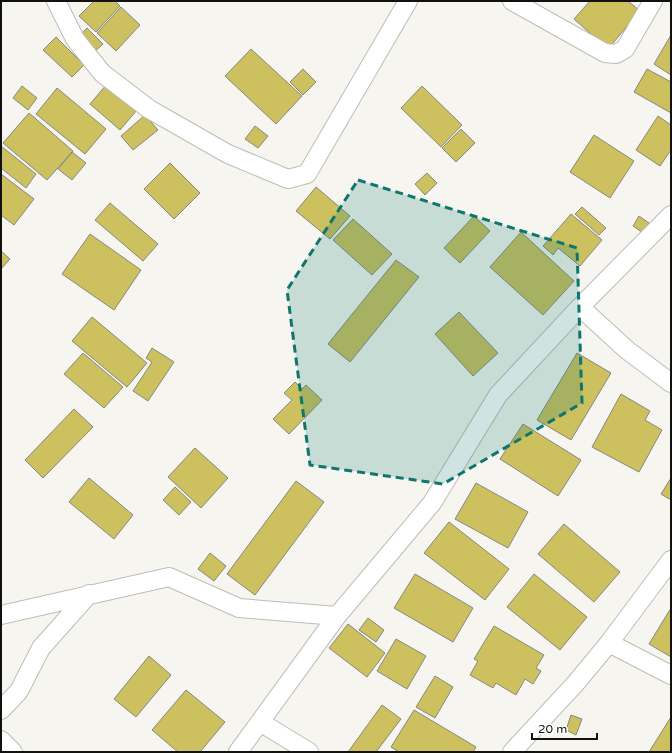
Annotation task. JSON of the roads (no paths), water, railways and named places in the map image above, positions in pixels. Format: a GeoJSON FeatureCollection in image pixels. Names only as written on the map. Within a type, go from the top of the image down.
{"type":"FeatureCollection","features":[{"type":"Feature","properties":{"kind":"street"},"geometry":{"type":"LineString","coordinates":[[56,1],[76,39],[102,73],[149,108],[228,154],[288,179],[307,174],[408,1]]}},
{"type":"Feature","properties":{"kind":"street"},"geometry":{"type":"LineString","coordinates":[[512,1],[605,53],[616,54],[625,49],[654,1]]}},
{"type":"Feature","properties":{"kind":"street"},"geometry":{"type":"LineString","coordinates":[[238,752],[337,616],[432,503],[498,395],[580,307],[671,215]]}},
{"type":"Feature","properties":{"kind":"street"},"geometry":{"type":"LineString","coordinates":[[580,307],[626,350],[671,383]]}},
{"type":"Feature","properties":{"kind":"street"},"geometry":{"type":"LineString","coordinates":[[512,752],[575,684],[671,560]]}},
{"type":"Feature","properties":{"kind":"street"},"geometry":{"type":"LineString","coordinates":[[1,615],[89,594],[168,578],[239,608],[337,616]]}},
{"type":"Feature","properties":{"kind":"street"},"geometry":{"type":"LineString","coordinates":[[1,710],[19,691],[41,648],[89,594]]}},
{"type":"Feature","properties":{"kind":"street"},"geometry":{"type":"LineString","coordinates":[[609,642],[671,675]]}},
{"type":"Feature","properties":{"kind":"street"},"geometry":{"type":"LineString","coordinates":[[260,722],[309,752]]}},
{"type":"Feature","properties":{"kind":"street"},"geometry":{"type":"LineString","coordinates":[[1,740],[13,752]]}}]}
